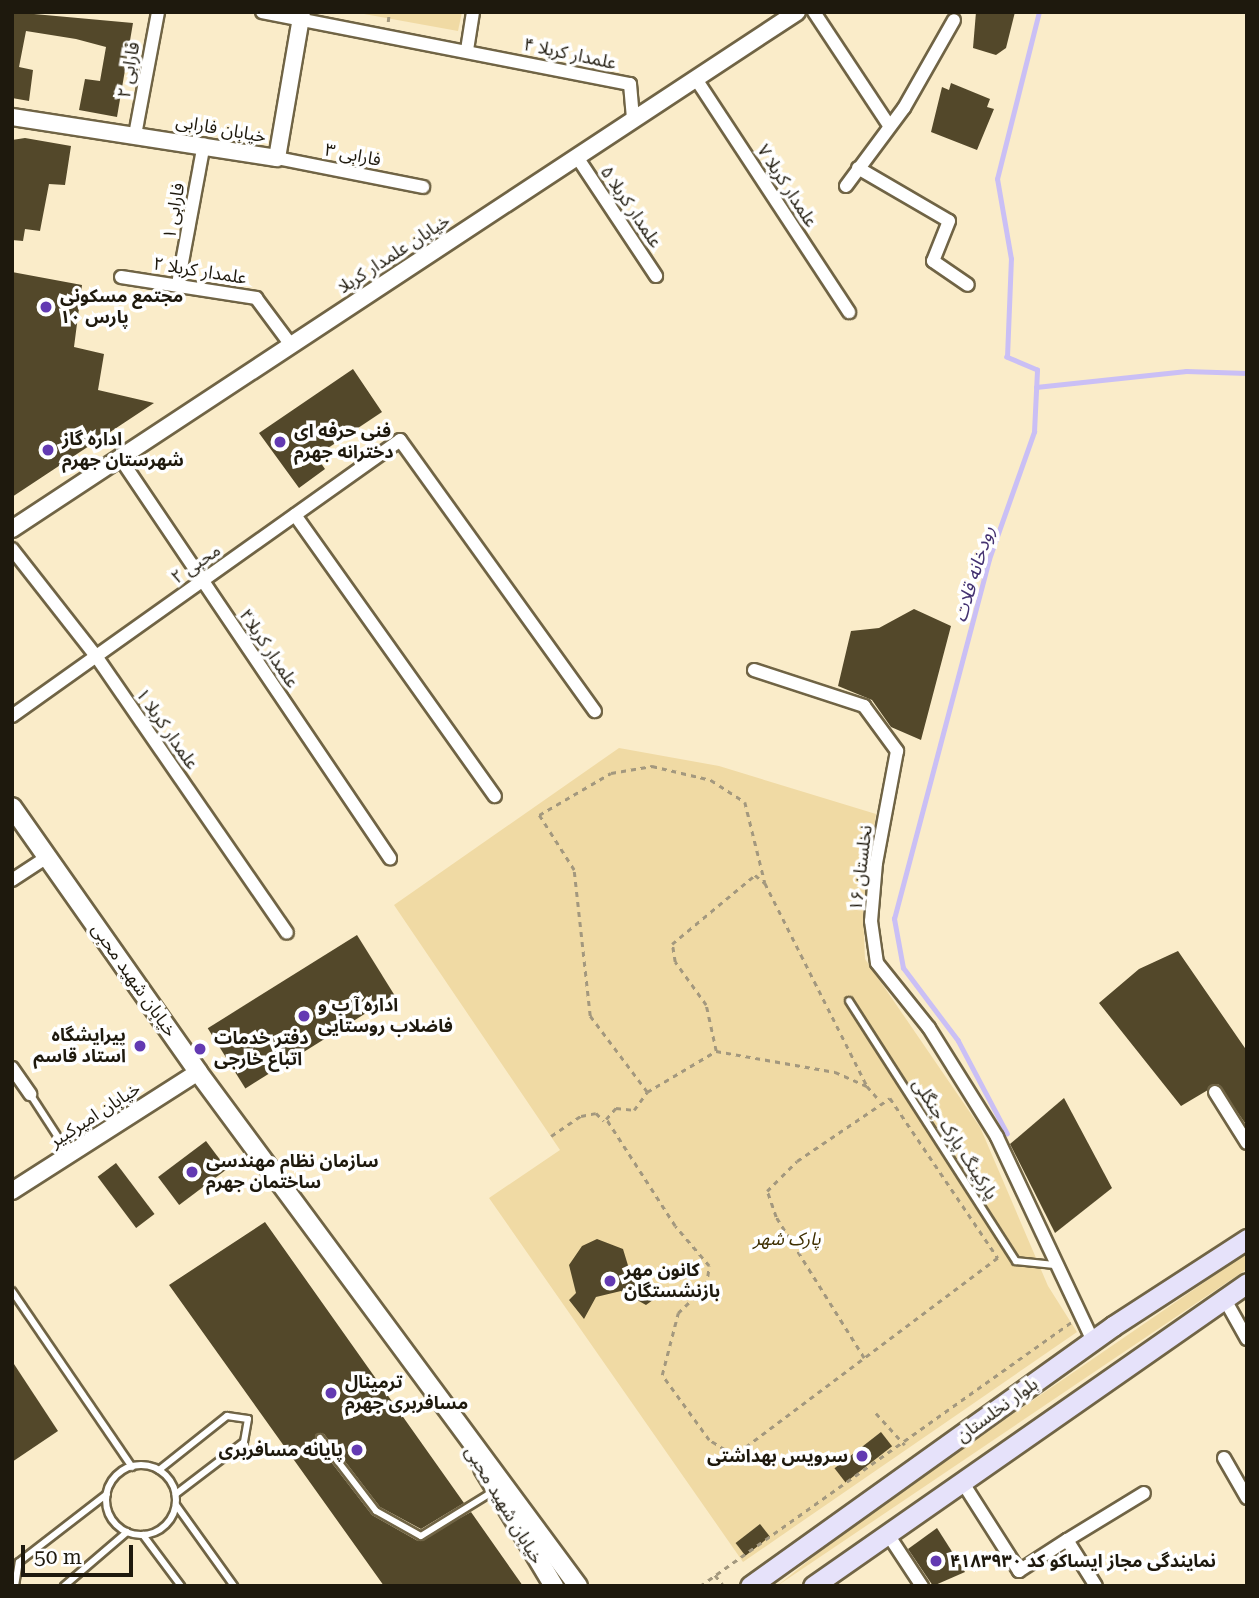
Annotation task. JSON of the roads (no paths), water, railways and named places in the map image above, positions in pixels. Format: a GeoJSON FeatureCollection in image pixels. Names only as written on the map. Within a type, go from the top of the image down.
{"type":"FeatureCollection","features":[{"type":"Feature","properties":{"kind":"main road","name":"خیابان شهید محبی"},"geometry":{"type":"LineString","coordinates":[[12,807],[198,1072],[455,1423],[514,1493],[578,1586]]}},
{"type":"Feature","properties":{"kind":"main road","name":"بلوار نخلستان"},"geometry":{"type":"LineString","coordinates":[[750,1586],[1093,1341],[1247,1239]]}},
{"type":"Feature","properties":{"kind":"main road","name":"بلوار نخلستان"},"geometry":{"type":"LineString","coordinates":[[813,1586],[961,1480],[1247,1283]]}},
{"type":"Feature","properties":{"kind":"main road","name":"خیابان شهید محبی"},"geometry":{"type":"LineString","coordinates":[[455,1423],[554,1586]]}},
{"type":"Feature","properties":{"kind":"street","name":"فارابی ۲"},"geometry":{"type":"LineString","coordinates":[[135,135],[158,12]]}},
{"type":"Feature","properties":{"kind":"street"},"geometry":{"type":"LineString","coordinates":[[262,12],[302,17],[467,50],[474,12]]}},
{"type":"Feature","properties":{"kind":"street","name":"خیابان علمدار کربلا"},"geometry":{"type":"LineString","coordinates":[[12,529],[797,12]]}},
{"type":"Feature","properties":{"kind":"street"},"geometry":{"type":"LineString","coordinates":[[814,12],[888,124]]}},
{"type":"Feature","properties":{"kind":"street","name":"خیابان فارابی"},"geometry":{"type":"LineString","coordinates":[[12,117],[204,144],[277,158],[302,17]]}},
{"type":"Feature","properties":{"kind":"street"},"geometry":{"type":"LineString","coordinates":[[846,186],[888,124],[904,108],[954,20]]}},
{"type":"Feature","properties":{"kind":"street","name":"علمدار کربلا ۴"},"geometry":{"type":"LineString","coordinates":[[467,50],[630,84],[633,120]]}},
{"type":"Feature","properties":{"kind":"street","name":"علمدار کربلا ۷"},"geometry":{"type":"LineString","coordinates":[[696,79],[849,312]]}},
{"type":"Feature","properties":{"kind":"street","name":"فارابی ۱"},"geometry":{"type":"LineString","coordinates":[[178,284],[204,144]]}},
{"type":"Feature","properties":{"kind":"street","name":"فارابی ۳"},"geometry":{"type":"LineString","coordinates":[[277,158],[423,187]]}},
{"type":"Feature","properties":{"kind":"street","name":"علمدار کربلا ۵"},"geometry":{"type":"LineString","coordinates":[[577,158],[656,276]]}},
{"type":"Feature","properties":{"kind":"street"},"geometry":{"type":"LineString","coordinates":[[858,168],[949,221],[933,261],[968,285]]}},
{"type":"Feature","properties":{"kind":"street","name":"علمدار کربلا ۲"},"geometry":{"type":"LineString","coordinates":[[121,278],[178,284],[256,298],[291,345]]}},
{"type":"Feature","properties":{"kind":"street","name":"محبی ۲"},"geometry":{"type":"LineString","coordinates":[[12,716],[400,440],[595,711]]}},
{"type":"Feature","properties":{"kind":"street","name":"علمدار کربلا۳"},"geometry":{"type":"LineString","coordinates":[[120,458],[390,858]]}},
{"type":"Feature","properties":{"kind":"street"},"geometry":{"type":"LineString","coordinates":[[295,515],[495,796]]}},
{"type":"Feature","properties":{"kind":"street","name":"علمدار کربلا ۱"},"geometry":{"type":"LineString","coordinates":[[12,549],[96,656],[287,933]]}},
{"type":"Feature","properties":{"kind":"street","name":"نخلستان ۱۶"},"geometry":{"type":"LineString","coordinates":[[754,670],[864,706],[897,751],[876,863],[871,921],[877,962],[929,1028],[990,1126],[1054,1265],[1093,1341]]}},
{"type":"Feature","properties":{"kind":"street"},"geometry":{"type":"LineString","coordinates":[[12,880],[47,857]]}},
{"type":"Feature","properties":{"kind":"street"},"geometry":{"type":"LineString","coordinates":[[12,1068],[30,1094]]}},
{"type":"Feature","properties":{"kind":"street","name":"خیابان امیرکبیر"},"geometry":{"type":"LineString","coordinates":[[12,1191],[198,1072]]}},
{"type":"Feature","properties":{"kind":"street"},"geometry":{"type":"LineString","coordinates":[[1215,1092],[1247,1143]]}},
{"type":"Feature","properties":{"kind":"street"},"geometry":{"type":"LineString","coordinates":[[1224,1298],[1247,1339]]}},
{"type":"Feature","properties":{"kind":"street"},"geometry":{"type":"LineString","coordinates":[[1224,1458],[1247,1498]]}},
{"type":"Feature","properties":{"kind":"street"},"geometry":{"type":"LineString","coordinates":[[961,1480],[1019,1571],[1144,1493]]}},
{"type":"Feature","properties":{"kind":"street"},"geometry":{"type":"LineString","coordinates":[[887,1533],[922,1586]]}},
{"type":"Feature","properties":{"kind":"street"},"geometry":{"type":"LineString","coordinates":[[1068,1541],[1096,1586]]}},
{"type":"Feature","properties":{"kind":"lane","name":"پارکینگ پارک جنگلی"},"geometry":{"type":"LineString","coordinates":[[849,1001],[1016,1261],[1054,1265]]}},
{"type":"Feature","properties":{"kind":"lane"},"geometry":{"type":"LineString","coordinates":[[30,1094],[69,1154]]}},
{"type":"Feature","properties":{"kind":"lane"},"geometry":{"type":"LineString","coordinates":[[12,1291],[132,1467]]}},
{"type":"Feature","properties":{"kind":"lane"},"geometry":{"type":"LineString","coordinates":[[15,1586],[19,1562],[107,1494],[115,1477],[132,1467],[159,1470],[227,1416],[248,1419],[244,1442],[176,1494]]}},
{"type":"Feature","properties":{"kind":"lane"},"geometry":{"type":"LineString","coordinates":[[320,1438],[376,1511],[421,1536],[496,1490]]}},
{"type":"Feature","properties":{"kind":"lane"},"geometry":{"type":"LineString","coordinates":[[107,1494],[113,1520],[127,1532],[143,1535],[163,1528],[176,1505],[176,1494],[159,1470]]}},
{"type":"Feature","properties":{"kind":"lane"},"geometry":{"type":"LineString","coordinates":[[176,1505],[234,1586]]}},
{"type":"Feature","properties":{"kind":"lane"},"geometry":{"type":"LineString","coordinates":[[64,1586],[127,1532]]}},
{"type":"Feature","properties":{"kind":"lane"},"geometry":{"type":"LineString","coordinates":[[143,1535],[181,1586]]}},
{"type":"Feature","properties":{"kind":"waterway","name":"رودخانه قلات"},"geometry":{"type":"LineString","coordinates":[[1007,1134],[958,1041],[903,968],[894,919],[989,559],[1034,432],[1037,370],[1007,357],[1011,259],[997,179],[1039,12]]}},
{"type":"Feature","properties":{"kind":"waterway"},"geometry":{"type":"LineString","coordinates":[[1036,387],[1186,371],[1247,373]]}},
{"type":"Feature","properties":{"kind":"place","name":"مجتمع مسکونی پارس ۱۰"},"geometry":{"type":"Point","coordinates":[46,307]}},
{"type":"Feature","properties":{"kind":"place","name":"فنی حرفه ای دخترانه جهرم"},"geometry":{"type":"Point","coordinates":[280,442]}},
{"type":"Feature","properties":{"kind":"place","name":"اداره گاز شهرستان جهرم"},"geometry":{"type":"Point","coordinates":[48,450]}},
{"type":"Feature","properties":{"kind":"place","name":"اداره آ ب و فاضلاب روستایی"},"geometry":{"type":"Point","coordinates":[304,1016]}},
{"type":"Feature","properties":{"kind":"place","name":"پیرایشگاه استاد قاسم"},"geometry":{"type":"Point","coordinates":[140,1046]}},
{"type":"Feature","properties":{"kind":"place","name":"دفتر خدمات اتباع خارجی"},"geometry":{"type":"Point","coordinates":[200,1049]}},
{"type":"Feature","properties":{"kind":"place","name":"سازمان نظام مهندسی ساختمان جهرم"},"geometry":{"type":"Point","coordinates":[192,1172]}},
{"type":"Feature","properties":{"kind":"place","name":"کانون مهر بازنشستگان"},"geometry":{"type":"Point","coordinates":[610,1281]}},
{"type":"Feature","properties":{"kind":"place","name":"ترمینال مسافربری جهرم"},"geometry":{"type":"Point","coordinates":[331,1393]}},
{"type":"Feature","properties":{"kind":"place","name":"پایانه مسافربری"},"geometry":{"type":"Point","coordinates":[357,1450]}},
{"type":"Feature","properties":{"kind":"place","name":"سرویس بهداشتی"},"geometry":{"type":"Point","coordinates":[862,1456]}},
{"type":"Feature","properties":{"kind":"place","name":"نمایندگی مجاز ایساکو کد ۴۱۸۳۹۳۰"},"geometry":{"type":"Point","coordinates":[936,1561]}},
{"type":"Feature","properties":{"kind":"park label","name":"پارک شهر"},"geometry":{"type":"Point","coordinates":[787,1239]}}]}
